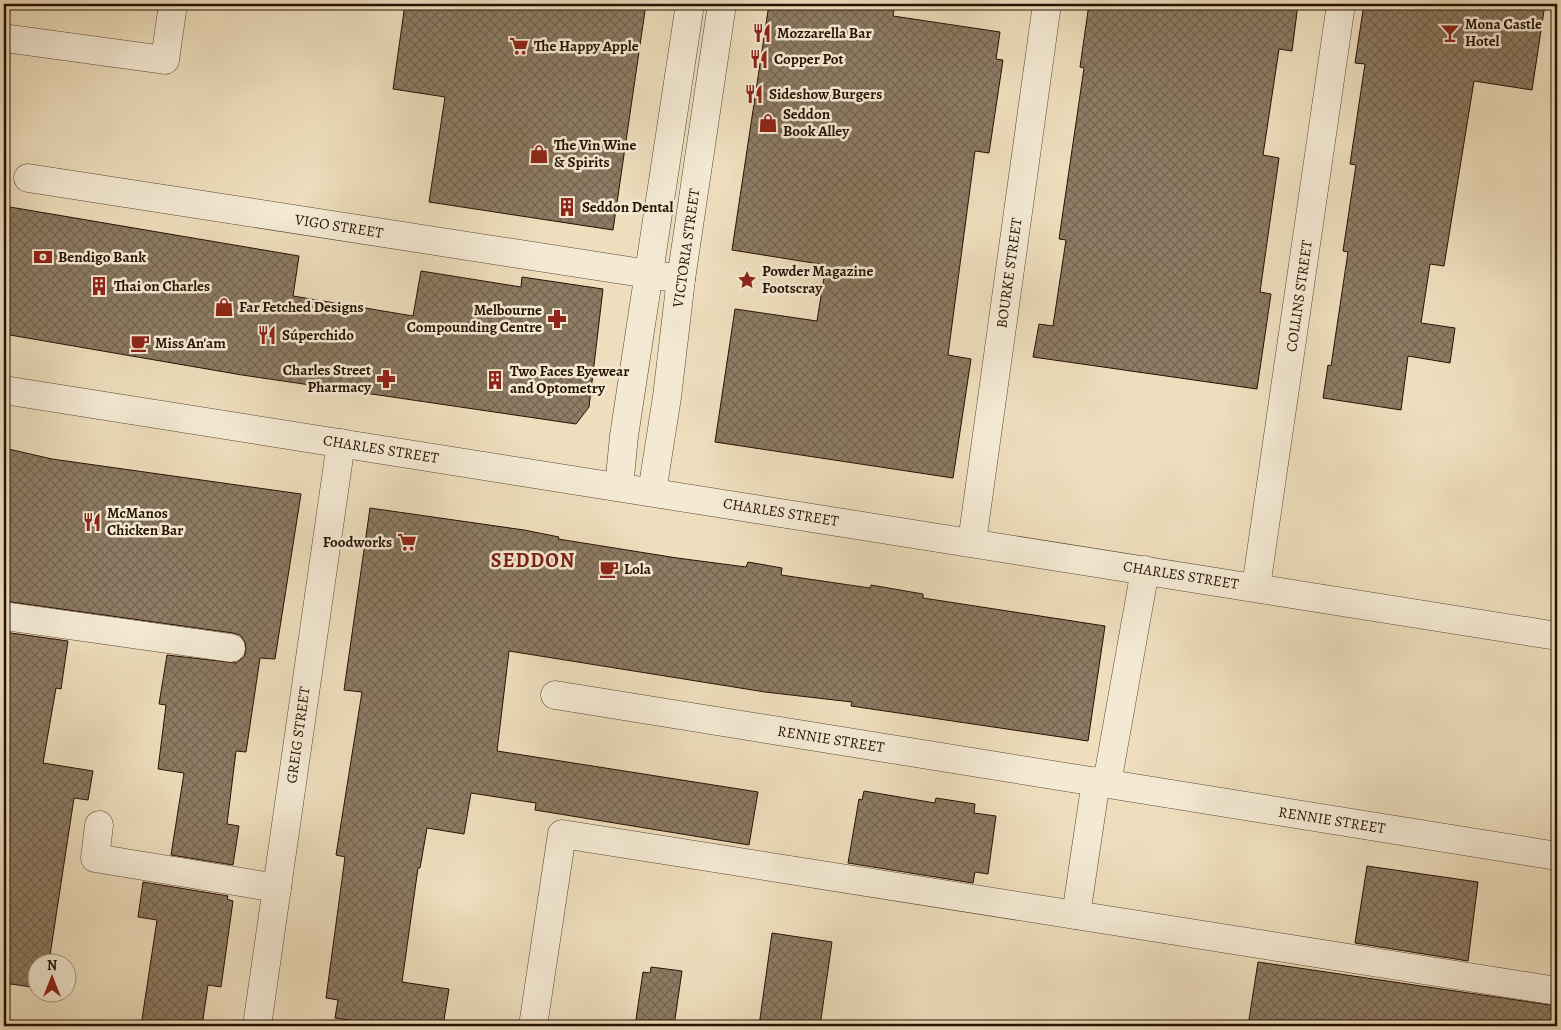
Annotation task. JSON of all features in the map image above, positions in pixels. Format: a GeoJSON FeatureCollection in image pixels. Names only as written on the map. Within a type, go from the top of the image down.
{"type":"FeatureCollection","features":[{"type":"Feature","properties":{"kind":"street"},"geometry":{"type":"LineString","coordinates":[[11,39],[165,60],[173,4]]}},
{"type":"Feature","properties":{"kind":"street"},"geometry":{"type":"LineString","coordinates":[[619,487],[624,436],[690,4]]}},
{"type":"Feature","properties":{"kind":"street","name":"VICTORIA STREET"},"geometry":{"type":"LineString","coordinates":[[652,492],[667,397],[681,279],[722,4]]}},
{"type":"Feature","properties":{"kind":"street","name":"BOURKE STREET"},"geometry":{"type":"LineString","coordinates":[[972,542],[1047,4]]}},
{"type":"Feature","properties":{"kind":"street","name":"COLLINS STREET"},"geometry":{"type":"LineString","coordinates":[[1256,587],[1341,4]]}},
{"type":"Feature","properties":{"kind":"street","name":"VIGO STREET"},"geometry":{"type":"LineString","coordinates":[[28,178],[681,279]]}},
{"type":"Feature","properties":{"kind":"street","name":"CHARLES STREET"},"geometry":{"type":"LineString","coordinates":[[4,390],[1557,636]]}},
{"type":"Feature","properties":{"kind":"street","name":"GREIG STREET"},"geometry":{"type":"LineString","coordinates":[[257,1026],[341,443]]}},
{"type":"Feature","properties":{"kind":"street"},"geometry":{"type":"LineString","coordinates":[[1076,915],[1145,570]]}},
{"type":"Feature","properties":{"kind":"street"},"geometry":{"type":"LineString","coordinates":[[4,616],[231,648]]}},
{"type":"Feature","properties":{"kind":"street","name":"RENNIE STREET"},"geometry":{"type":"LineString","coordinates":[[555,695],[1557,856]]}},
{"type":"Feature","properties":{"kind":"street"},"geometry":{"type":"LineString","coordinates":[[99,825],[95,858],[277,888]]}},
{"type":"Feature","properties":{"kind":"street"},"geometry":{"type":"LineString","coordinates":[[533,1026],[562,834],[1557,991]]}},
{"type":"Feature","properties":{"kind":"building","name":"The Happy Apple"},"geometry":{"type":"Polygon","coordinates":[[[405,4],[646,4],[613,230],[429,202],[445,97],[393,89],[405,4]]]}},
{"type":"Feature","properties":{"kind":"building"},"geometry":{"type":"Polygon","coordinates":[[[769,4],[895,4],[893,16],[1000,32],[996,59],[1003,60],[989,153],[975,151],[948,355],[971,359],[953,478],[715,442],[735,309],[817,321],[826,265],[732,250],[769,4]]]}},
{"type":"Feature","properties":{"kind":"building"},"geometry":{"type":"Polygon","coordinates":[[[1089,4],[1298,4],[1292,51],[1279,49],[1263,155],[1279,158],[1260,292],[1271,294],[1257,389],[1033,357],[1039,324],[1053,326],[1066,240],[1059,239],[1084,68],[1080,67],[1089,4]]]}},
{"type":"Feature","properties":{"kind":"building"},"geometry":{"type":"Polygon","coordinates":[[[1364,4],[1545,4],[1532,90],[1474,81],[1444,266],[1430,264],[1421,323],[1455,328],[1450,363],[1408,356],[1401,410],[1323,398],[1328,365],[1331,366],[1348,252],[1343,251],[1356,165],[1350,164],[1365,64],[1355,63],[1364,4]]]}},
{"type":"Feature","properties":{"kind":"building"},"geometry":{"type":"Polygon","coordinates":[[[4,206],[299,256],[293,296],[413,316],[421,271],[521,287],[522,277],[603,289],[589,407],[576,424],[242,375],[4,334],[4,206]]]}},
{"type":"Feature","properties":{"kind":"building"},"geometry":{"type":"Polygon","coordinates":[[[4,448],[52,459],[301,494],[275,659],[260,658],[246,752],[236,751],[227,824],[239,826],[233,865],[171,855],[184,773],[158,769],[166,705],[159,704],[167,655],[236,663],[244,657],[246,650],[245,642],[240,635],[233,633],[4,601],[4,448]]]}},
{"type":"Feature","properties":{"kind":"building"},"geometry":{"type":"Polygon","coordinates":[[[370,508],[524,530],[559,537],[558,539],[677,558],[746,567],[748,562],[782,568],[781,575],[870,588],[871,585],[923,594],[923,598],[1105,626],[1088,741],[851,706],[852,702],[765,692],[509,651],[497,751],[758,792],[749,845],[535,810],[536,803],[471,793],[464,834],[427,828],[420,868],[418,868],[402,982],[449,989],[443,1026],[388,1026],[335,1018],[338,1000],[326,998],[345,857],[336,855],[362,692],[344,690],[370,508]]]}},
{"type":"Feature","properties":{"kind":"building"},"geometry":{"type":"Polygon","coordinates":[[[4,632],[68,641],[61,689],[56,688],[43,763],[93,771],[88,800],[74,798],[51,952],[28,952],[28,987],[4,983],[4,632]]]}},
{"type":"Feature","properties":{"kind":"building"},"geometry":{"type":"Polygon","coordinates":[[[864,791],[935,803],[936,798],[975,804],[974,813],[996,816],[988,874],[975,872],[973,883],[848,863],[859,799],[862,800],[864,791]]]}},
{"type":"Feature","properties":{"kind":"building"},"geometry":{"type":"Polygon","coordinates":[[[1367,866],[1478,882],[1468,961],[1355,943],[1367,866]]]}},
{"type":"Feature","properties":{"kind":"building"},"geometry":{"type":"Polygon","coordinates":[[[143,882],[228,896],[227,899],[233,901],[221,987],[208,985],[202,1026],[141,1026],[157,920],[138,917],[143,882]]]}},
{"type":"Feature","properties":{"kind":"building"},"geometry":{"type":"Polygon","coordinates":[[[772,933],[832,942],[820,1026],[759,1026],[772,933]]]}},
{"type":"Feature","properties":{"kind":"building"},"geometry":{"type":"Polygon","coordinates":[[[1258,962],[1557,1006],[1557,1026],[1248,1026],[1258,962]]]}},
{"type":"Feature","properties":{"kind":"building"},"geometry":{"type":"Polygon","coordinates":[[[651,967],[682,971],[674,1026],[635,1026],[643,972],[650,973],[651,967]]]}},
{"type":"Feature","properties":{"kind":"place","name":"Mozzarella Bar"},"geometry":{"type":"Point","coordinates":[762,33]}},
{"type":"Feature","properties":{"kind":"place","name":"Mona Castle Hotel"},"geometry":{"type":"Point","coordinates":[1450,33]}},
{"type":"Feature","properties":{"kind":"place","name":"The Happy Apple"},"geometry":{"type":"Point","coordinates":[519,46]}},
{"type":"Feature","properties":{"kind":"place","name":"Copper Pot"},"geometry":{"type":"Point","coordinates":[759,59]}},
{"type":"Feature","properties":{"kind":"place","name":"Sideshow Burgers"},"geometry":{"type":"Point","coordinates":[754,94]}},
{"type":"Feature","properties":{"kind":"place","name":"Seddon Book Alley"},"geometry":{"type":"Point","coordinates":[768,123]}},
{"type":"Feature","properties":{"kind":"place","name":"The Vin Wine & Spirits"},"geometry":{"type":"Point","coordinates":[539,154]}},
{"type":"Feature","properties":{"kind":"place","name":"Seddon Dental"},"geometry":{"type":"Point","coordinates":[567,207]}},
{"type":"Feature","properties":{"kind":"place","name":"Bendigo Bank"},"geometry":{"type":"Point","coordinates":[43,257]}},
{"type":"Feature","properties":{"kind":"place","name":"Powder Magazine Footscray"},"geometry":{"type":"Point","coordinates":[747,280]}},
{"type":"Feature","properties":{"kind":"place","name":"Thai on Charles"},"geometry":{"type":"Point","coordinates":[99,286]}},
{"type":"Feature","properties":{"kind":"place","name":"Far Fetched Designs"},"geometry":{"type":"Point","coordinates":[224,307]}},
{"type":"Feature","properties":{"kind":"place","name":"Melbourne Compounding Centre"},"geometry":{"type":"Point","coordinates":[557,319]}},
{"type":"Feature","properties":{"kind":"place","name":"Súperchido"},"geometry":{"type":"Point","coordinates":[267,335]}},
{"type":"Feature","properties":{"kind":"place","name":"Miss An'am"},"geometry":{"type":"Point","coordinates":[140,343]}},
{"type":"Feature","properties":{"kind":"place","name":"Charles Street Pharmacy"},"geometry":{"type":"Point","coordinates":[386,379]}},
{"type":"Feature","properties":{"kind":"place","name":"Two Faces Eyewear and Optometry"},"geometry":{"type":"Point","coordinates":[495,380]}},
{"type":"Feature","properties":{"kind":"place","name":"McManos Chicken Bar"},"geometry":{"type":"Point","coordinates":[92,522]}},
{"type":"Feature","properties":{"kind":"place","name":"Foodworks"},"geometry":{"type":"Point","coordinates":[407,542]}},
{"type":"Feature","properties":{"kind":"place","name":"Lola"},"geometry":{"type":"Point","coordinates":[609,569]}},
{"type":"Feature","properties":{"kind":"district","name":"SEDDON"},"geometry":{"type":"Point","coordinates":[533,560]}}]}
